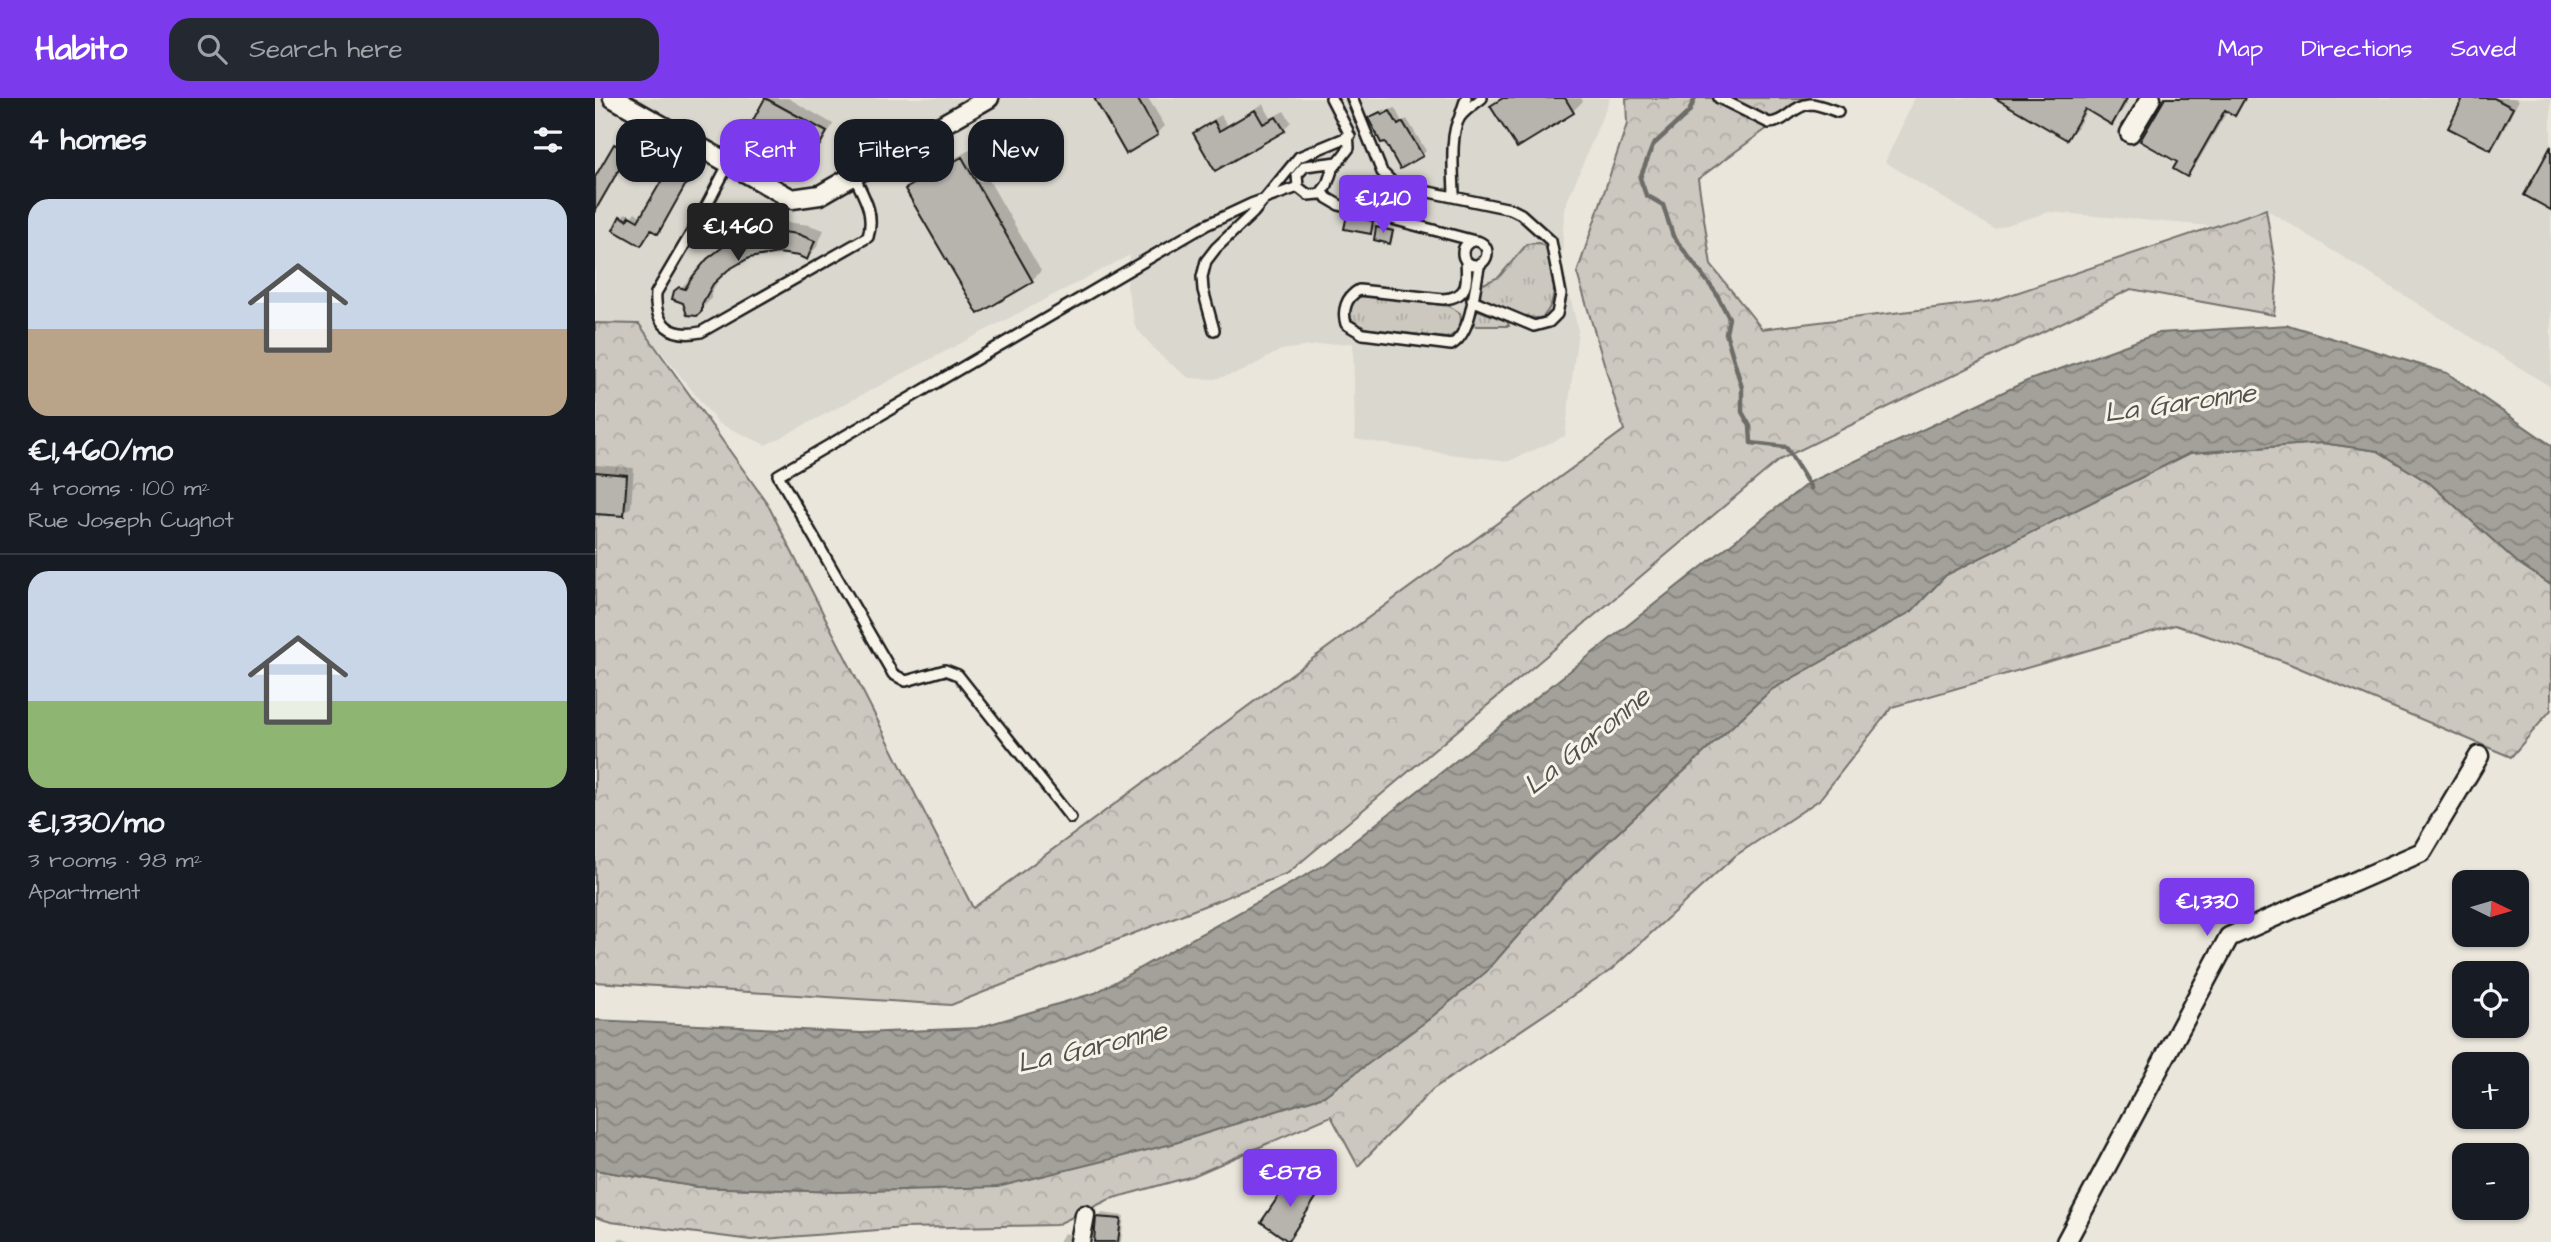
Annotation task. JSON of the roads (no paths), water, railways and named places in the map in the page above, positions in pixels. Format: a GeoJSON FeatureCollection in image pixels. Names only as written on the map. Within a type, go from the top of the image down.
{"type":"FeatureCollection","features":[{"type":"Feature","properties":{"kind":"street"},"geometry":{"type":"LineString","coordinates":[[613,98],[720,158]]}},
{"type":"Feature","properties":{"kind":"street"},"geometry":{"type":"LineString","coordinates":[[953,119],[989,98]]}},
{"type":"Feature","properties":{"kind":"street"},"geometry":{"type":"LineString","coordinates":[[2130,133],[2151,98]]}},
{"type":"Feature","properties":{"kind":"street"},"geometry":{"type":"LineString","coordinates":[[762,182],[792,199],[820,195],[843,182]]}},
{"type":"Feature","properties":{"kind":"street"},"geometry":{"type":"LineString","coordinates":[[2066,1242],[2229,937],[2422,852],[2479,756]]}},
{"type":"Feature","properties":{"kind":"street"},"geometry":{"type":"LineString","coordinates":[[1080,1242],[1085,1215]]}},
{"type":"Feature","properties":{"kind":"lane"},"geometry":{"type":"LineString","coordinates":[[1331,98],[1350,136],[1349,148],[1338,162],[1323,192],[1314,196],[1308,195],[1299,187],[1297,175],[1305,166],[1338,162]]}},
{"type":"Feature","properties":{"kind":"lane"},"geometry":{"type":"LineString","coordinates":[[1352,98],[1386,177],[1395,185],[1511,209],[1551,241],[1561,294],[1560,306],[1553,320],[1538,326],[1528,324],[1472,300]]}},
{"type":"Feature","properties":{"kind":"lane"},"geometry":{"type":"LineString","coordinates":[[1454,197],[1454,135],[1466,98]]}},
{"type":"Feature","properties":{"kind":"lane"},"geometry":{"type":"LineString","coordinates":[[1460,117],[1482,98]]}},
{"type":"Feature","properties":{"kind":"lane"},"geometry":{"type":"LineString","coordinates":[[1719,98],[1769,123],[1777,123],[1809,104],[1838,112]]}},
{"type":"Feature","properties":{"kind":"lane"},"geometry":{"type":"LineString","coordinates":[[1214,330],[1203,290],[1202,277],[1206,261],[1216,248],[1253,214],[1299,157],[1350,136]]}},
{"type":"Feature","properties":{"kind":"lane"},"geometry":{"type":"LineString","coordinates":[[720,180],[656,293],[655,306],[664,327],[682,332],[701,332],[868,237],[871,217],[869,206],[857,182]]}},
{"type":"Feature","properties":{"kind":"lane"},"geometry":{"type":"LineString","coordinates":[[1071,818],[958,675],[945,670],[906,681],[893,674],[778,475],[1206,225],[1264,199],[1299,187]]}},
{"type":"Feature","properties":{"kind":"lane"},"geometry":{"type":"LineString","coordinates":[[1323,192],[1327,198],[1339,205],[1475,241],[1484,245],[1486,250],[1484,260],[1480,263],[1464,330],[1460,338],[1451,345],[1363,334],[1349,328],[1344,318],[1349,297],[1359,290],[1456,298],[1464,290],[1465,255],[1470,242],[1475,241]]}},
{"type":"Feature","properties":{"kind":"lane"},"geometry":{"type":"LineString","coordinates":[[1441,231],[1470,263],[1480,263]]}},
{"type":"Feature","properties":{"kind":"water","name":"La Garonne"},"geometry":{"type":"Polygon","coordinates":[[[2288,325],[2447,373],[2551,445],[2551,585],[2517,562],[2432,485],[2378,451],[2322,443],[2190,453],[1946,575],[1912,611],[1771,690],[1565,882],[1486,972],[1428,1020],[1324,1096],[1172,1144],[998,1187],[839,1192],[698,1187],[595,1170],[595,1020],[862,1033],[977,1028],[1095,993],[1324,865],[1808,483],[2027,381],[2159,333],[2288,325]]]}},
{"type":"Feature","properties":{"kind":"waterway"},"geometry":{"type":"LineString","coordinates":[[1695,98],[1689,112],[1653,145],[1640,178],[1646,195],[1663,205],[1673,236],[1716,293],[1729,318],[1726,333],[1742,388],[1742,412],[1750,426],[1751,443],[1786,447],[1811,488]]}}]}
